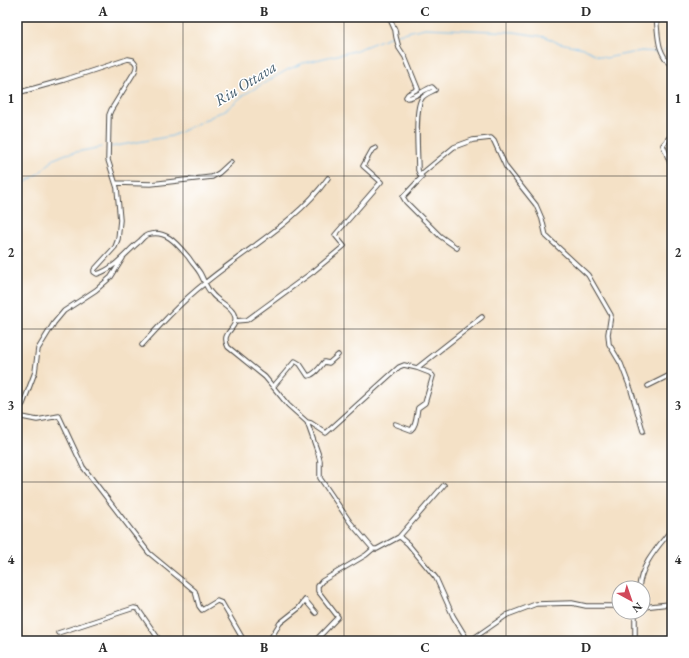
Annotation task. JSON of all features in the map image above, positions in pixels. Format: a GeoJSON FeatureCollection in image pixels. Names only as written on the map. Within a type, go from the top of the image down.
{"type":"FeatureCollection","features":[{"type":"Feature","properties":{"kind":"street"},"geometry":{"type":"LineString","coordinates":[[389,17],[396,30],[396,37],[400,48],[418,89],[408,94],[406,98],[410,98],[428,88],[432,87],[435,90],[426,94],[419,103],[417,135],[418,170],[422,177],[403,197],[406,202],[440,236],[456,248]]}},
{"type":"Feature","properties":{"kind":"street"},"geometry":{"type":"LineString","coordinates":[[656,17],[657,39],[660,51],[672,67]]}},
{"type":"Feature","properties":{"kind":"street"},"geometry":{"type":"LineString","coordinates":[[17,93],[128,59],[133,60],[136,63],[137,67],[135,71],[110,110],[109,115],[108,160],[117,188],[120,220],[118,240],[115,247],[94,270],[94,272],[96,274],[102,272],[125,255]]}},
{"type":"Feature","properties":{"kind":"street"},"geometry":{"type":"LineString","coordinates":[[672,134],[662,145],[672,168]]}},
{"type":"Feature","properties":{"kind":"street"},"geometry":{"type":"LineString","coordinates":[[420,175],[454,147],[473,140],[491,138],[494,141],[506,167],[536,205],[546,236],[588,275],[611,315],[608,334],[609,344],[621,364],[631,390],[643,431]]}},
{"type":"Feature","properties":{"kind":"street"},"geometry":{"type":"LineString","coordinates":[[235,321],[247,320],[252,317],[314,271],[344,246],[335,235],[380,182],[363,166],[372,150],[376,148]]}},
{"type":"Feature","properties":{"kind":"street"},"geometry":{"type":"LineString","coordinates":[[116,183],[151,184],[212,177],[231,162]]}},
{"type":"Feature","properties":{"kind":"street"},"geometry":{"type":"LineString","coordinates":[[142,345],[176,308],[204,283],[282,225],[317,194],[328,178]]}},
{"type":"Feature","properties":{"kind":"street"},"geometry":{"type":"LineString","coordinates":[[17,410],[23,404],[35,372],[38,349],[54,322],[64,311],[96,290],[111,277],[125,255],[146,235],[160,234],[170,238],[179,246],[200,272],[204,283],[215,299],[232,312],[235,321],[234,325],[226,335],[225,341],[228,347],[265,377],[288,405],[307,422],[326,433],[399,367],[404,365],[430,373],[433,376],[425,403],[418,408],[414,428],[411,430],[395,424]]}},
{"type":"Feature","properties":{"kind":"street"},"geometry":{"type":"LineString","coordinates":[[416,368],[482,317]]}},
{"type":"Feature","properties":{"kind":"street"},"geometry":{"type":"LineString","coordinates":[[273,387],[295,361],[300,364],[308,376],[311,376],[324,362],[329,362],[338,355]]}},
{"type":"Feature","properties":{"kind":"street"},"geometry":{"type":"LineString","coordinates":[[648,386],[672,374]]}},
{"type":"Feature","properties":{"kind":"street"},"geometry":{"type":"LineString","coordinates":[[17,416],[37,420],[59,416],[83,467],[149,553],[194,590],[199,606],[202,610],[217,601],[222,603],[244,641]]}},
{"type":"Feature","properties":{"kind":"street"},"geometry":{"type":"LineString","coordinates":[[307,422],[320,461],[320,478],[350,522],[374,549]]}},
{"type":"Feature","properties":{"kind":"street"},"geometry":{"type":"LineString","coordinates":[[315,641],[338,617],[318,591],[318,586],[322,581],[374,549],[377,549],[399,537],[444,485]]}},
{"type":"Feature","properties":{"kind":"street"},"geometry":{"type":"LineString","coordinates":[[640,580],[641,574],[653,553],[672,529]]}},
{"type":"Feature","properties":{"kind":"street"},"geometry":{"type":"LineString","coordinates":[[399,537],[408,544],[436,578],[453,616],[469,640],[507,615],[536,604],[572,603],[586,606],[611,606]]}},
{"type":"Feature","properties":{"kind":"street"},"geometry":{"type":"LineString","coordinates":[[269,641],[280,623],[299,608],[305,600],[316,614]]}},
{"type":"Feature","properties":{"kind":"street"},"geometry":{"type":"LineString","coordinates":[[651,606],[669,604],[672,606]]}},
{"type":"Feature","properties":{"kind":"street"},"geometry":{"type":"LineString","coordinates":[[58,633],[134,608],[138,609],[160,641]]}},
{"type":"Feature","properties":{"kind":"street"},"geometry":{"type":"LineString","coordinates":[[635,641],[636,620]]}},
{"type":"Feature","properties":{"kind":"street"},"geometry":{"type":"LineString","coordinates":[[17,627],[20,641]]}},
{"type":"Feature","properties":{"kind":"waterway","name":"Riu Ottava"},"geometry":{"type":"LineString","coordinates":[[398,34],[425,28],[514,32],[546,37],[556,42],[583,48],[598,56],[606,58],[641,51],[659,52]]}},
{"type":"Feature","properties":{"kind":"waterway","name":"Riu Ottava"},"geometry":{"type":"LineString","coordinates":[[663,51],[670,46],[669,38],[672,30]]}},
{"type":"Feature","properties":{"kind":"waterway","name":"Riu Ottava"},"geometry":{"type":"LineString","coordinates":[[110,147],[172,136],[227,109],[245,94],[287,70],[303,63],[354,51],[392,36]]}},
{"type":"Feature","properties":{"kind":"waterway","name":"Riu Ottava"},"geometry":{"type":"LineString","coordinates":[[17,188],[38,174],[54,159],[66,154],[102,147]]}}]}
